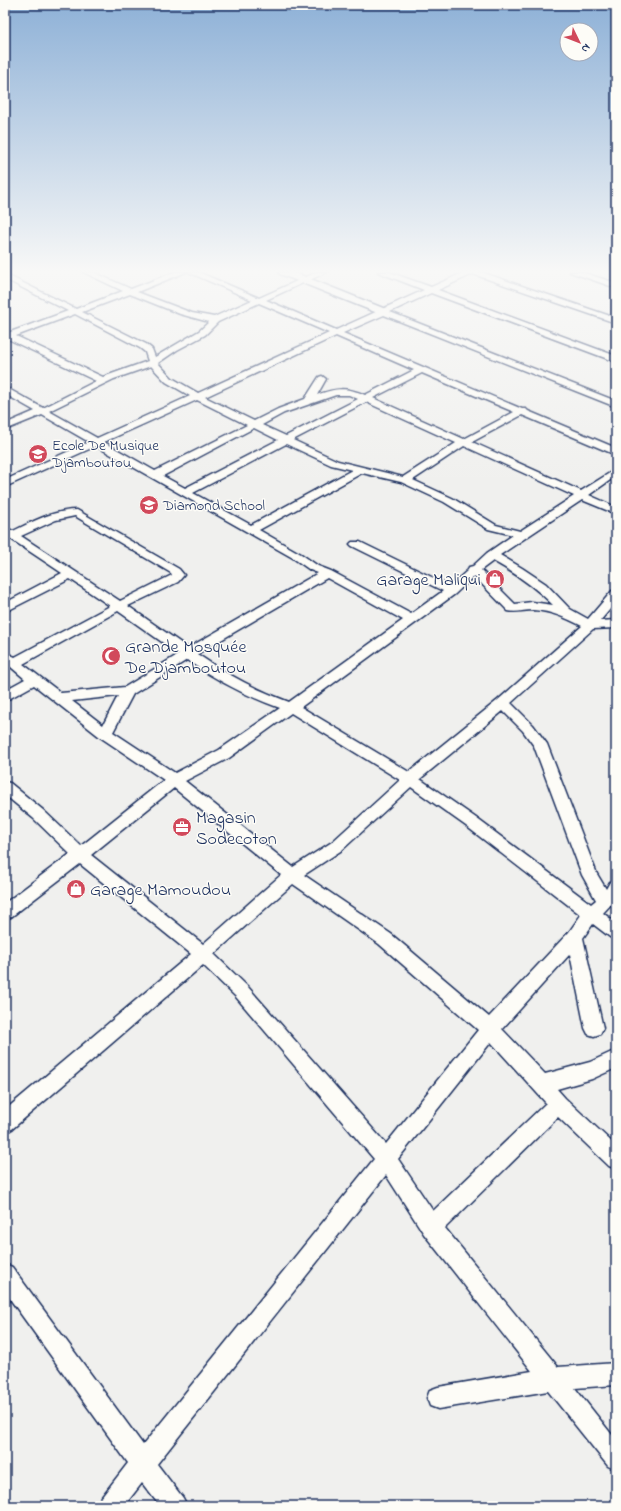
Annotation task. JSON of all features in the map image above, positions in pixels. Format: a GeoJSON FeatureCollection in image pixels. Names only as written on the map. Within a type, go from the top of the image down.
{"type":"FeatureCollection","features":[{"type":"Feature","properties":{"kind":"street"},"geometry":{"type":"LineString","coordinates":[[20,343],[108,379],[147,374],[169,380],[198,397],[320,458],[405,480],[448,500],[492,526],[520,534]]}},
{"type":"Feature","properties":{"kind":"street"},"geometry":{"type":"LineString","coordinates":[[136,343],[149,351],[153,362],[169,380]]}},
{"type":"Feature","properties":{"kind":"street"},"geometry":{"type":"LineString","coordinates":[[5,428],[108,379],[153,362],[184,343]]}},
{"type":"Feature","properties":{"kind":"street"},"geometry":{"type":"LineString","coordinates":[[5,484],[317,343]]}},
{"type":"Feature","properties":{"kind":"street"},"geometry":{"type":"LineString","coordinates":[[360,343],[616,452]]}},
{"type":"Feature","properties":{"kind":"street"},"geometry":{"type":"LineString","coordinates":[[461,343],[616,404]]}},
{"type":"Feature","properties":{"kind":"street"},"geometry":{"type":"LineString","coordinates":[[571,343],[616,359]]}},
{"type":"Feature","properties":{"kind":"street"},"geometry":{"type":"LineString","coordinates":[[186,492],[422,369]]}},
{"type":"Feature","properties":{"kind":"street"},"geometry":{"type":"LineString","coordinates":[[308,402],[322,379]]}},
{"type":"Feature","properties":{"kind":"street"},"geometry":{"type":"LineString","coordinates":[[5,390],[186,492],[297,556],[314,568],[327,573],[411,619]]}},
{"type":"Feature","properties":{"kind":"street"},"geometry":{"type":"LineString","coordinates":[[156,475],[281,411],[336,392],[344,391],[365,398],[616,511]]}},
{"type":"Feature","properties":{"kind":"street"},"geometry":{"type":"LineString","coordinates":[[405,480],[438,460],[454,448],[466,443],[523,411]]}},
{"type":"Feature","properties":{"kind":"street"},"geometry":{"type":"LineString","coordinates":[[251,530],[361,469]]}},
{"type":"Feature","properties":{"kind":"street"},"geometry":{"type":"LineString","coordinates":[[5,912],[80,855],[174,780],[224,754],[451,591],[491,555],[520,534],[616,472]]}},
{"type":"Feature","properties":{"kind":"street"},"geometry":{"type":"LineString","coordinates":[[9,533],[68,512],[76,513],[175,571],[178,575],[174,579],[10,659],[105,734],[174,780],[292,874],[385,939],[490,1029],[542,1084],[558,1104],[616,1158]]}},
{"type":"Feature","properties":{"kind":"street"},"geometry":{"type":"LineString","coordinates":[[9,533],[119,606],[218,675],[259,696],[291,707],[410,779],[471,822],[604,901]]}},
{"type":"Feature","properties":{"kind":"street"},"geometry":{"type":"LineString","coordinates":[[356,544],[451,591]]}},
{"type":"Feature","properties":{"kind":"street"},"geometry":{"type":"LineString","coordinates":[[491,555],[518,570],[542,587],[566,612]]}},
{"type":"Feature","properties":{"kind":"street"},"geometry":{"type":"LineString","coordinates":[[473,570],[512,608],[523,605],[540,606],[566,612],[590,625],[616,624]]}},
{"type":"Feature","properties":{"kind":"street"},"geometry":{"type":"LineString","coordinates":[[59,698],[128,691],[187,654],[327,573]]}},
{"type":"Feature","properties":{"kind":"street"},"geometry":{"type":"LineString","coordinates":[[5,608],[70,574]]}},
{"type":"Feature","properties":{"kind":"street"},"geometry":{"type":"LineString","coordinates":[[5,1122],[203,954],[292,874],[337,846],[410,779],[503,703],[590,625],[616,594]]}},
{"type":"Feature","properties":{"kind":"street"},"geometry":{"type":"LineString","coordinates":[[5,696],[35,679]]}},
{"type":"Feature","properties":{"kind":"street"},"geometry":{"type":"LineString","coordinates":[[105,734],[128,691]]}},
{"type":"Feature","properties":{"kind":"street"},"geometry":{"type":"LineString","coordinates":[[503,703],[528,728],[540,744],[590,875],[604,901],[616,932]]}},
{"type":"Feature","properties":{"kind":"street"},"geometry":{"type":"LineString","coordinates":[[5,787],[38,814],[80,855],[203,954],[242,992],[386,1158],[431,1227],[616,1458]]}},
{"type":"Feature","properties":{"kind":"street"},"geometry":{"type":"LineString","coordinates":[[109,1506],[490,1029],[575,937],[604,901]]}},
{"type":"Feature","properties":{"kind":"street"},"geometry":{"type":"LineString","coordinates":[[575,937],[594,1028]]}},
{"type":"Feature","properties":{"kind":"street"},"geometry":{"type":"LineString","coordinates":[[542,1084],[592,1070],[616,1059]]}},
{"type":"Feature","properties":{"kind":"street"},"geometry":{"type":"LineString","coordinates":[[431,1227],[558,1104]]}},
{"type":"Feature","properties":{"kind":"street"},"geometry":{"type":"LineString","coordinates":[[5,1274],[142,1463],[175,1506]]}},
{"type":"Feature","properties":{"kind":"street"},"geometry":{"type":"LineString","coordinates":[[438,1398],[552,1379],[616,1374]]}},
{"type":"Feature","properties":{"kind":"place","name":"Ecole De Musique Djamboutou"},"geometry":{"type":"Point","coordinates":[38,454]}},
{"type":"Feature","properties":{"kind":"place","name":"Diamond School"},"geometry":{"type":"Point","coordinates":[149,505]}},
{"type":"Feature","properties":{"kind":"place","name":"Garage Maliqui"},"geometry":{"type":"Point","coordinates":[495,579]}},
{"type":"Feature","properties":{"kind":"place","name":"Grande Mosquée De Djamboutou"},"geometry":{"type":"Point","coordinates":[111,656]}},
{"type":"Feature","properties":{"kind":"place","name":"Magasin Sodecoton"},"geometry":{"type":"Point","coordinates":[182,827]}},
{"type":"Feature","properties":{"kind":"place","name":"Garage Mamoudou"},"geometry":{"type":"Point","coordinates":[76,889]}}]}
